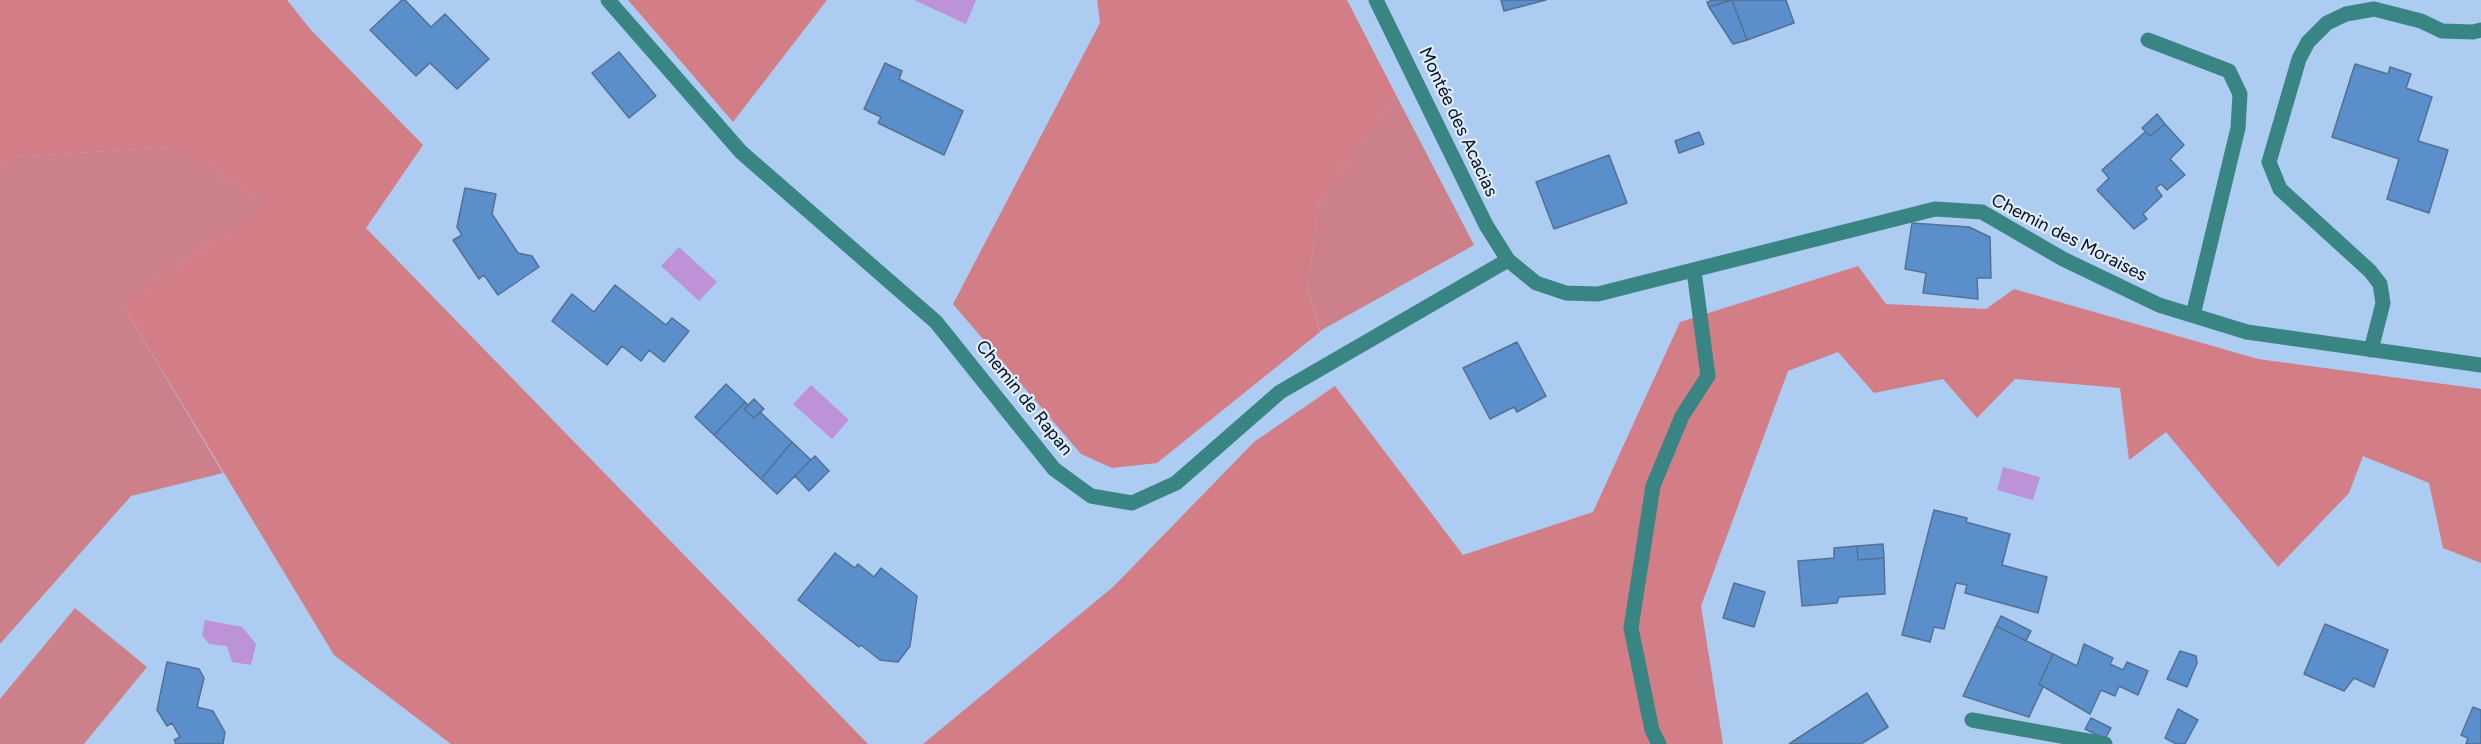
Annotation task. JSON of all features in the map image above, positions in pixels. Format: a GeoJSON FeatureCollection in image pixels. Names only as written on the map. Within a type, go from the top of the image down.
{"type":"FeatureCollection","features":[{"type":"Feature","properties":{"kind":"street","name":"Chemin de Rapan"},"geometry":{"type":"LineString","coordinates":[[608,0],[741,152],[936,322],[1054,469],[1091,496],[1132,503],[1176,483],[1280,392],[1508,260]]}},
{"type":"Feature","properties":{"kind":"street","name":"Montée des Acacias"},"geometry":{"type":"LineString","coordinates":[[1376,0],[1486,225],[1508,260]]}},
{"type":"Feature","properties":{"kind":"street"},"geometry":{"type":"LineString","coordinates":[[2372,350],[2383,303],[2380,284],[2370,271],[2280,189],[2269,162],[2299,59],[2308,42],[2327,23],[2346,14],[2374,9],[2421,21],[2442,32],[2481,30]]}},
{"type":"Feature","properties":{"kind":"street"},"geometry":{"type":"LineString","coordinates":[[2148,40],[2229,71],[2240,94],[2238,128],[2193,315]]}},
{"type":"Feature","properties":{"kind":"street","name":"Chemin des Moraises"},"geometry":{"type":"LineString","coordinates":[[1508,260],[1536,283],[1566,293],[1598,294],[1935,209],[1982,212],[2063,259],[2159,305],[2247,332],[2481,365]]}},
{"type":"Feature","properties":{"kind":"street"},"geometry":{"type":"LineString","coordinates":[[1659,744],[1652,730],[1631,628],[1653,486],[1682,416],[1708,376],[1694,271]]}},
{"type":"Feature","properties":{"kind":"street"},"geometry":{"type":"LineString","coordinates":[[1971,720],[2105,744]]}},
{"type":"Feature","properties":{"kind":"shaded area"},"geometry":{"type":"Polygon","coordinates":[[[0,0],[287,0],[310,29],[423,145],[366,228],[868,744],[451,744],[334,655],[122,304],[268,203],[173,147],[16,157],[0,167],[0,0]]]}},
{"type":"Feature","properties":{"kind":"shaded area"},"geometry":{"type":"Polygon","coordinates":[[[628,0],[827,0],[733,122],[628,0]]]}},
{"type":"Feature","properties":{"kind":"shaded area"},"geometry":{"type":"Polygon","coordinates":[[[914,0],[976,0],[966,24],[914,0]]]}},
{"type":"Feature","properties":{"kind":"shaded area"},"geometry":{"type":"Polygon","coordinates":[[[1097,0],[1347,0],[1396,95],[1319,202],[1308,288],[1320,332],[1157,463],[1112,468],[1081,454],[953,304],[1100,23],[1097,0]]]}},
{"type":"Feature","properties":{"kind":"shaded area"},"geometry":{"type":"Polygon","coordinates":[[[1396,95],[1474,245],[1320,331],[1308,288],[1319,202],[1396,95]]]}},
{"type":"Feature","properties":{"kind":"shaded area"},"geometry":{"type":"Polygon","coordinates":[[[173,147],[269,203],[122,304],[223,473],[131,496],[0,644],[0,167],[16,157],[173,147]]]}},
{"type":"Feature","properties":{"kind":"shaded area"},"geometry":{"type":"Polygon","coordinates":[[[679,247],[717,282],[699,301],[661,266],[679,247]]]}},
{"type":"Feature","properties":{"kind":"shaded area"},"geometry":{"type":"Polygon","coordinates":[[[1858,266],[1886,304],[1986,309],[2014,289],[2258,359],[2481,389],[2481,563],[2443,548],[2429,483],[2363,456],[2349,493],[2278,567],[2166,432],[2129,460],[2120,388],[2015,379],[1977,418],[1943,379],[1874,393],[1838,352],[1788,371],[1701,606],[1723,744],[923,744],[1113,587],[1254,442],[1335,386],[1463,555],[1593,512],[1680,322],[1858,266]]]}},
{"type":"Feature","properties":{"kind":"shaded area"},"geometry":{"type":"Polygon","coordinates":[[[811,385],[849,420],[832,439],[793,404],[811,385]]]}},
{"type":"Feature","properties":{"kind":"shaded area"},"geometry":{"type":"Polygon","coordinates":[[[2003,467],[2040,477],[2033,500],[1997,490],[2003,467]]]}},
{"type":"Feature","properties":{"kind":"shaded area"},"geometry":{"type":"Polygon","coordinates":[[[75,608],[147,667],[84,744],[0,744],[0,699],[75,608]]]}},
{"type":"Feature","properties":{"kind":"shaded area"},"geometry":{"type":"Polygon","coordinates":[[[205,620],[242,627],[256,644],[251,665],[232,662],[227,646],[209,644],[202,635],[205,620]]]}},
{"type":"Feature","properties":{"kind":"building"},"geometry":{"type":"Polygon","coordinates":[[[402,0],[405,0],[431,27],[445,14],[489,59],[457,89],[430,63],[416,76],[370,30],[402,0]]]}},
{"type":"Feature","properties":{"kind":"building"},"geometry":{"type":"Polygon","coordinates":[[[1501,0],[1546,0],[1504,11],[1501,0]]]}},
{"type":"Feature","properties":{"kind":"building"},"geometry":{"type":"Polygon","coordinates":[[[1730,0],[1709,7],[1707,2],[1730,0]]]}},
{"type":"Feature","properties":{"kind":"building"},"geometry":{"type":"Polygon","coordinates":[[[1732,0],[1786,0],[1794,23],[1747,40],[1732,0]]]}},
{"type":"Feature","properties":{"kind":"building"},"geometry":{"type":"Polygon","coordinates":[[[1732,0],[1747,40],[1733,44],[1709,7],[1732,0]]]}},
{"type":"Feature","properties":{"kind":"building"},"geometry":{"type":"Polygon","coordinates":[[[619,52],[656,96],[629,118],[592,73],[619,52]]]}},
{"type":"Feature","properties":{"kind":"building"},"geometry":{"type":"Polygon","coordinates":[[[885,63],[902,71],[899,79],[963,111],[944,155],[878,123],[881,117],[864,109],[885,63]]]}},
{"type":"Feature","properties":{"kind":"building"},"geometry":{"type":"Polygon","coordinates":[[[2355,64],[2388,74],[2390,67],[2411,74],[2406,88],[2432,97],[2418,141],[2448,150],[2429,213],[2387,199],[2399,159],[2332,137],[2355,64]]]}},
{"type":"Feature","properties":{"kind":"building"},"geometry":{"type":"Polygon","coordinates":[[[2157,114],[2165,124],[2150,136],[2142,128],[2157,114]]]}},
{"type":"Feature","properties":{"kind":"building"},"geometry":{"type":"Polygon","coordinates":[[[2165,124],[2184,145],[2170,159],[2185,175],[2167,190],[2161,184],[2156,188],[2162,196],[2143,214],[2147,219],[2134,229],[2097,190],[2109,178],[2102,170],[2145,132],[2150,136],[2165,124]]]}},
{"type":"Feature","properties":{"kind":"building"},"geometry":{"type":"Polygon","coordinates":[[[1699,132],[1704,144],[1679,153],[1675,141],[1699,132]]]}},
{"type":"Feature","properties":{"kind":"building"},"geometry":{"type":"Polygon","coordinates":[[[1609,155],[1627,203],[1554,229],[1536,182],[1609,155]]]}},
{"type":"Feature","properties":{"kind":"building"},"geometry":{"type":"Polygon","coordinates":[[[465,188],[496,194],[492,214],[518,253],[532,256],[539,267],[498,295],[484,275],[479,279],[453,240],[462,235],[457,227],[465,188]]]}},
{"type":"Feature","properties":{"kind":"building"},"geometry":{"type":"Polygon","coordinates":[[[1912,223],[1969,227],[1990,237],[1991,278],[1977,278],[1978,299],[1923,293],[1926,273],[1905,269],[1912,223]]]}},
{"type":"Feature","properties":{"kind":"building"},"geometry":{"type":"Polygon","coordinates":[[[615,285],[666,325],[672,318],[689,331],[664,362],[649,350],[641,361],[622,346],[607,365],[552,321],[572,294],[594,312],[615,285]]]}},
{"type":"Feature","properties":{"kind":"building"},"geometry":{"type":"Polygon","coordinates":[[[1517,342],[1546,396],[1517,412],[1514,407],[1490,419],[1463,368],[1517,342]]]}},
{"type":"Feature","properties":{"kind":"building"},"geometry":{"type":"Polygon","coordinates":[[[726,384],[745,402],[714,435],[695,417],[726,384]]]}},
{"type":"Feature","properties":{"kind":"building"},"geometry":{"type":"Polygon","coordinates":[[[754,399],[764,409],[754,418],[744,409],[754,399]]]}},
{"type":"Feature","properties":{"kind":"building"},"geometry":{"type":"Polygon","coordinates":[[[745,402],[748,405],[744,409],[754,418],[760,412],[792,442],[761,479],[714,435],[745,402]]]}},
{"type":"Feature","properties":{"kind":"building"},"geometry":{"type":"Polygon","coordinates":[[[792,442],[811,460],[777,494],[761,479],[792,442]]]}},
{"type":"Feature","properties":{"kind":"building"},"geometry":{"type":"Polygon","coordinates":[[[815,456],[829,471],[809,491],[795,476],[815,456]]]}},
{"type":"Feature","properties":{"kind":"building"},"geometry":{"type":"Polygon","coordinates":[[[1934,510],[1967,518],[1966,522],[2010,534],[2002,565],[2047,577],[2038,613],[1965,593],[1967,585],[1956,583],[1944,629],[1934,627],[1930,642],[1902,635],[1934,510]]]}},
{"type":"Feature","properties":{"kind":"building"},"geometry":{"type":"Polygon","coordinates":[[[1883,544],[1884,558],[1858,560],[1857,546],[1883,544]]]}},
{"type":"Feature","properties":{"kind":"building"},"geometry":{"type":"Polygon","coordinates":[[[1857,546],[1858,560],[1884,558],[1885,594],[1839,597],[1837,603],[1802,606],[1798,561],[1834,558],[1834,548],[1857,546]]]}},
{"type":"Feature","properties":{"kind":"building"},"geometry":{"type":"Polygon","coordinates":[[[835,553],[855,568],[858,564],[874,577],[881,568],[917,596],[910,646],[898,662],[880,660],[861,645],[859,647],[798,600],[835,553]]]}},
{"type":"Feature","properties":{"kind":"building"},"geometry":{"type":"Polygon","coordinates":[[[1734,583],[1765,592],[1754,627],[1723,618],[1734,583]]]}},
{"type":"Feature","properties":{"kind":"building"},"geometry":{"type":"Polygon","coordinates":[[[2001,616],[2031,631],[2026,641],[1996,626],[2001,616]]]}},
{"type":"Feature","properties":{"kind":"building"},"geometry":{"type":"Polygon","coordinates":[[[2325,624],[2388,650],[2374,687],[2354,678],[2344,691],[2304,674],[2325,624]]]}},
{"type":"Feature","properties":{"kind":"building"},"geometry":{"type":"Polygon","coordinates":[[[1996,626],[2053,654],[2039,684],[2043,687],[2029,717],[1963,696],[1996,626]]]}},
{"type":"Feature","properties":{"kind":"building"},"geometry":{"type":"Polygon","coordinates":[[[2084,644],[2113,658],[2110,664],[2123,670],[2127,662],[2148,671],[2138,695],[2119,686],[2115,696],[2101,690],[2090,714],[2039,684],[2053,654],[2077,666],[2084,644]]]}},
{"type":"Feature","properties":{"kind":"building"},"geometry":{"type":"Polygon","coordinates":[[[2180,651],[2196,656],[2197,663],[2187,687],[2167,679],[2180,651]]]}},
{"type":"Feature","properties":{"kind":"building"},"geometry":{"type":"Polygon","coordinates":[[[167,662],[199,669],[204,678],[197,707],[213,711],[225,732],[223,744],[176,744],[174,740],[180,737],[172,723],[167,726],[157,710],[167,662]]]}},
{"type":"Feature","properties":{"kind":"building"},"geometry":{"type":"Polygon","coordinates":[[[1867,693],[1888,727],[1861,744],[1789,744],[1867,693]]]}},
{"type":"Feature","properties":{"kind":"building"},"geometry":{"type":"Polygon","coordinates":[[[2473,707],[2481,710],[2481,744],[2466,744],[2468,738],[2461,735],[2473,707]]]}},
{"type":"Feature","properties":{"kind":"building"},"geometry":{"type":"Polygon","coordinates":[[[2178,709],[2198,720],[2185,744],[2176,744],[2165,738],[2178,709]]]}},
{"type":"Feature","properties":{"kind":"building"},"geometry":{"type":"Polygon","coordinates":[[[2091,718],[2111,728],[2105,739],[2085,729],[2091,718]]]}}]}
